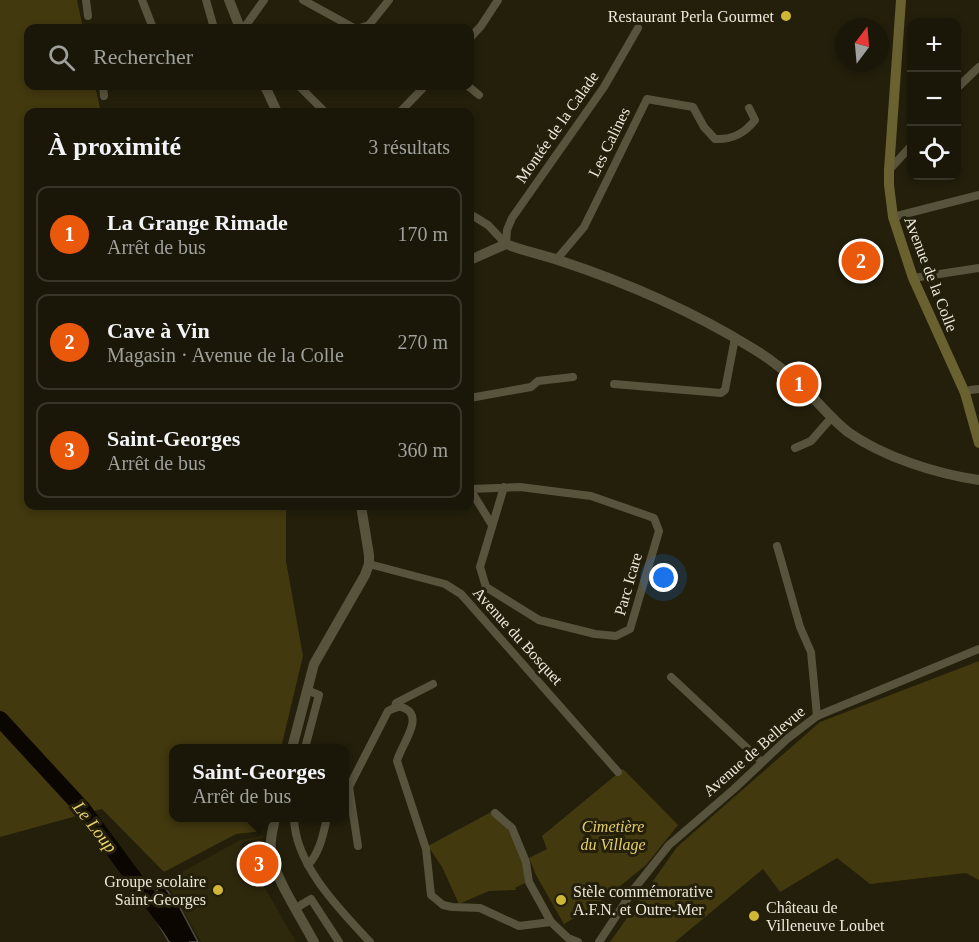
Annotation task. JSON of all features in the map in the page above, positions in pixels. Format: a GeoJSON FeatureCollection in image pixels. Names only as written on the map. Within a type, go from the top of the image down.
{"type":"FeatureCollection","features":[{"type":"Feature","properties":{"kind":"main road","name":"Avenue de la Colle"},"geometry":{"type":"LineString","coordinates":[[901,0],[889,170],[893,217],[913,278],[964,393],[979,443]]}},
{"type":"Feature","properties":{"kind":"street"},"geometry":{"type":"LineString","coordinates":[[86,0],[88,16]]}},
{"type":"Feature","properties":{"kind":"street"},"geometry":{"type":"LineString","coordinates":[[142,0],[151,24]]}},
{"type":"Feature","properties":{"kind":"street"},"geometry":{"type":"LineString","coordinates":[[206,0],[212,24]]}},
{"type":"Feature","properties":{"kind":"street"},"geometry":{"type":"LineString","coordinates":[[229,0],[240,24]]}},
{"type":"Feature","properties":{"kind":"street"},"geometry":{"type":"LineString","coordinates":[[245,24],[264,0]]}},
{"type":"Feature","properties":{"kind":"street"},"geometry":{"type":"LineString","coordinates":[[303,0],[347,24]]}},
{"type":"Feature","properties":{"kind":"street"},"geometry":{"type":"LineString","coordinates":[[370,24],[389,0]]}},
{"type":"Feature","properties":{"kind":"street"},"geometry":{"type":"LineString","coordinates":[[474,34],[498,0]]}},
{"type":"Feature","properties":{"kind":"street","name":"Montée de la Calade"},"geometry":{"type":"LineString","coordinates":[[506,244],[507,230],[512,218],[604,87],[638,28]]}},
{"type":"Feature","properties":{"kind":"street"},"geometry":{"type":"LineString","coordinates":[[961,85],[979,67]]}},
{"type":"Feature","properties":{"kind":"street"},"geometry":{"type":"LineString","coordinates":[[103,90],[104,96]]}},
{"type":"Feature","properties":{"kind":"street"},"geometry":{"type":"LineString","coordinates":[[267,90],[275,108]]}},
{"type":"Feature","properties":{"kind":"street"},"geometry":{"type":"LineString","coordinates":[[303,90],[321,108]]}},
{"type":"Feature","properties":{"kind":"street"},"geometry":{"type":"LineString","coordinates":[[404,108],[421,90]]}},
{"type":"Feature","properties":{"kind":"street"},"geometry":{"type":"LineString","coordinates":[[473,90],[479,95]]}},
{"type":"Feature","properties":{"kind":"street","name":"Les Calines"},"geometry":{"type":"LineString","coordinates":[[557,260],[584,227],[647,99],[693,107],[704,127],[715,139],[728,140],[748,129],[756,120],[749,108]]}},
{"type":"Feature","properties":{"kind":"street"},"geometry":{"type":"LineString","coordinates":[[889,170],[907,150]]}},
{"type":"Feature","properties":{"kind":"street"},"geometry":{"type":"LineString","coordinates":[[893,217],[979,195]]}},
{"type":"Feature","properties":{"kind":"street"},"geometry":{"type":"LineString","coordinates":[[474,216],[488,225],[506,244],[622,283],[735,338],[774,362],[849,432],[874,447],[913,464],[959,478],[979,480]]}},
{"type":"Feature","properties":{"kind":"street"},"geometry":{"type":"LineString","coordinates":[[474,258],[506,244]]}},
{"type":"Feature","properties":{"kind":"street"},"geometry":{"type":"LineString","coordinates":[[913,278],[979,268]]}},
{"type":"Feature","properties":{"kind":"street"},"geometry":{"type":"LineString","coordinates":[[614,384],[721,393],[725,390],[735,338]]}},
{"type":"Feature","properties":{"kind":"street"},"geometry":{"type":"LineString","coordinates":[[474,397],[531,387],[538,381],[573,377]]}},
{"type":"Feature","properties":{"kind":"street"},"geometry":{"type":"LineString","coordinates":[[964,393],[979,389]]}},
{"type":"Feature","properties":{"kind":"street"},"geometry":{"type":"LineString","coordinates":[[795,448],[811,441],[832,417]]}},
{"type":"Feature","properties":{"kind":"street","name":"Parc Icare"},"geometry":{"type":"LineString","coordinates":[[474,489],[504,487],[591,496],[654,518],[659,531],[630,629],[616,636],[595,634],[539,620],[486,587],[480,567],[504,487]]}},
{"type":"Feature","properties":{"kind":"street","name":"Parc Icare"},"geometry":{"type":"LineString","coordinates":[[474,496],[492,525]]}},
{"type":"Feature","properties":{"kind":"street"},"geometry":{"type":"LineString","coordinates":[[293,744],[314,664],[369,564],[362,510]]}},
{"type":"Feature","properties":{"kind":"street"},"geometry":{"type":"LineString","coordinates":[[777,546],[800,627],[811,652],[817,716]]}},
{"type":"Feature","properties":{"kind":"street","name":"Avenue du Bosquet"},"geometry":{"type":"LineString","coordinates":[[369,564],[445,584],[461,594],[618,772]]}},
{"type":"Feature","properties":{"kind":"street","name":"Avenue de Bellevue"},"geometry":{"type":"LineString","coordinates":[[599,942],[634,889],[669,845],[787,739],[817,716],[979,649]]}},
{"type":"Feature","properties":{"kind":"street"},"geometry":{"type":"LineString","coordinates":[[671,678],[762,762]]}},
{"type":"Feature","properties":{"kind":"street"},"geometry":{"type":"LineString","coordinates":[[395,707],[396,703],[404,697],[433,684]]}},
{"type":"Feature","properties":{"kind":"street"},"geometry":{"type":"LineString","coordinates":[[306,744],[319,695],[308,690]]}},
{"type":"Feature","properties":{"kind":"street"},"geometry":{"type":"LineString","coordinates":[[349,783],[388,711],[395,707],[402,707],[410,711],[413,725],[397,761],[426,849],[431,895],[443,904],[452,907],[480,908],[519,926],[551,922]]}},
{"type":"Feature","properties":{"kind":"street"},"geometry":{"type":"LineString","coordinates":[[349,798],[358,846]]}},
{"type":"Feature","properties":{"kind":"street"},"geometry":{"type":"LineString","coordinates":[[495,813],[512,828],[526,862],[529,882],[551,922],[568,940],[578,942]]}},
{"type":"Feature","properties":{"kind":"street"},"geometry":{"type":"LineString","coordinates":[[274,822],[271,855],[314,942]]}},
{"type":"Feature","properties":{"kind":"street"},"geometry":{"type":"LineString","coordinates":[[294,822],[308,865],[319,883],[370,942]]}},
{"type":"Feature","properties":{"kind":"street"},"geometry":{"type":"LineString","coordinates":[[308,865],[315,857],[322,841],[326,822]]}},
{"type":"Feature","properties":{"kind":"street"},"geometry":{"type":"LineString","coordinates":[[296,908],[311,899],[339,941]]}},
{"type":"Feature","properties":{"kind":"shaded area","name":"Groupe scolaire Saint-Georges"},"geometry":{"type":"Polygon","coordinates":[[[263,836],[263,838],[244,842],[241,846],[296,942],[201,942],[177,899],[164,882],[240,840],[263,836]]]}},
{"type":"Feature","properties":{"kind":"shaded area"},"geometry":{"type":"Polygon","coordinates":[[[161,883],[179,906],[198,942],[169,942],[155,919],[152,907],[161,883]]]}},
{"type":"Feature","properties":{"kind":"green space"},"geometry":{"type":"Polygon","coordinates":[[[0,0],[77,0],[82,24],[24,24],[24,90],[96,90],[100,108],[24,108],[24,510],[286,510],[286,561],[303,656],[282,744],[169,744],[169,822],[264,822],[263,831],[236,834],[164,872],[102,809],[0,837],[0,0]]]}},
{"type":"Feature","properties":{"kind":"green space"},"geometry":{"type":"Polygon","coordinates":[[[979,661],[979,880],[966,873],[870,884],[837,858],[780,892],[763,869],[675,942],[610,942],[677,847],[820,722],[979,661]]]}},
{"type":"Feature","properties":{"kind":"green space","name":"Cimetière du Village"},"geometry":{"type":"Polygon","coordinates":[[[623,769],[678,825],[646,865],[604,899],[564,924],[529,858],[547,849],[542,836],[623,769]]]}},
{"type":"Feature","properties":{"kind":"green space"},"geometry":{"type":"Polygon","coordinates":[[[491,812],[506,827],[516,843],[520,852],[525,883],[515,888],[516,890],[489,891],[459,904],[442,867],[428,846],[491,812]]]}},
{"type":"Feature","properties":{"kind":"waterway","name":"Le Loup"},"geometry":{"type":"LineString","coordinates":[[0,719],[83,809],[181,942]]}},
{"type":"Feature","properties":{"kind":"place","name":"Restaurant Perla Gourmet"},"geometry":{"type":"Point","coordinates":[786,16]}},
{"type":"Feature","properties":{"kind":"place","name":"Cave à Vin"},"geometry":{"type":"Point","coordinates":[861,261]}},
{"type":"Feature","properties":{"kind":"place","name":"La Grange Rimade"},"geometry":{"type":"Point","coordinates":[799,384]}},
{"type":"Feature","properties":{"kind":"place","name":"Saint-Georges"},"geometry":{"type":"Point","coordinates":[259,864]}},
{"type":"Feature","properties":{"kind":"place","name":"Groupe scolaire Saint-Georges"},"geometry":{"type":"Point","coordinates":[218,890]}},
{"type":"Feature","properties":{"kind":"place","name":"Stèle commémorative A.F.N. et Outre-Mer"},"geometry":{"type":"Point","coordinates":[561,900]}},
{"type":"Feature","properties":{"kind":"place","name":"Château de Villeneuve Loubet"},"geometry":{"type":"Point","coordinates":[754,916]}}]}
